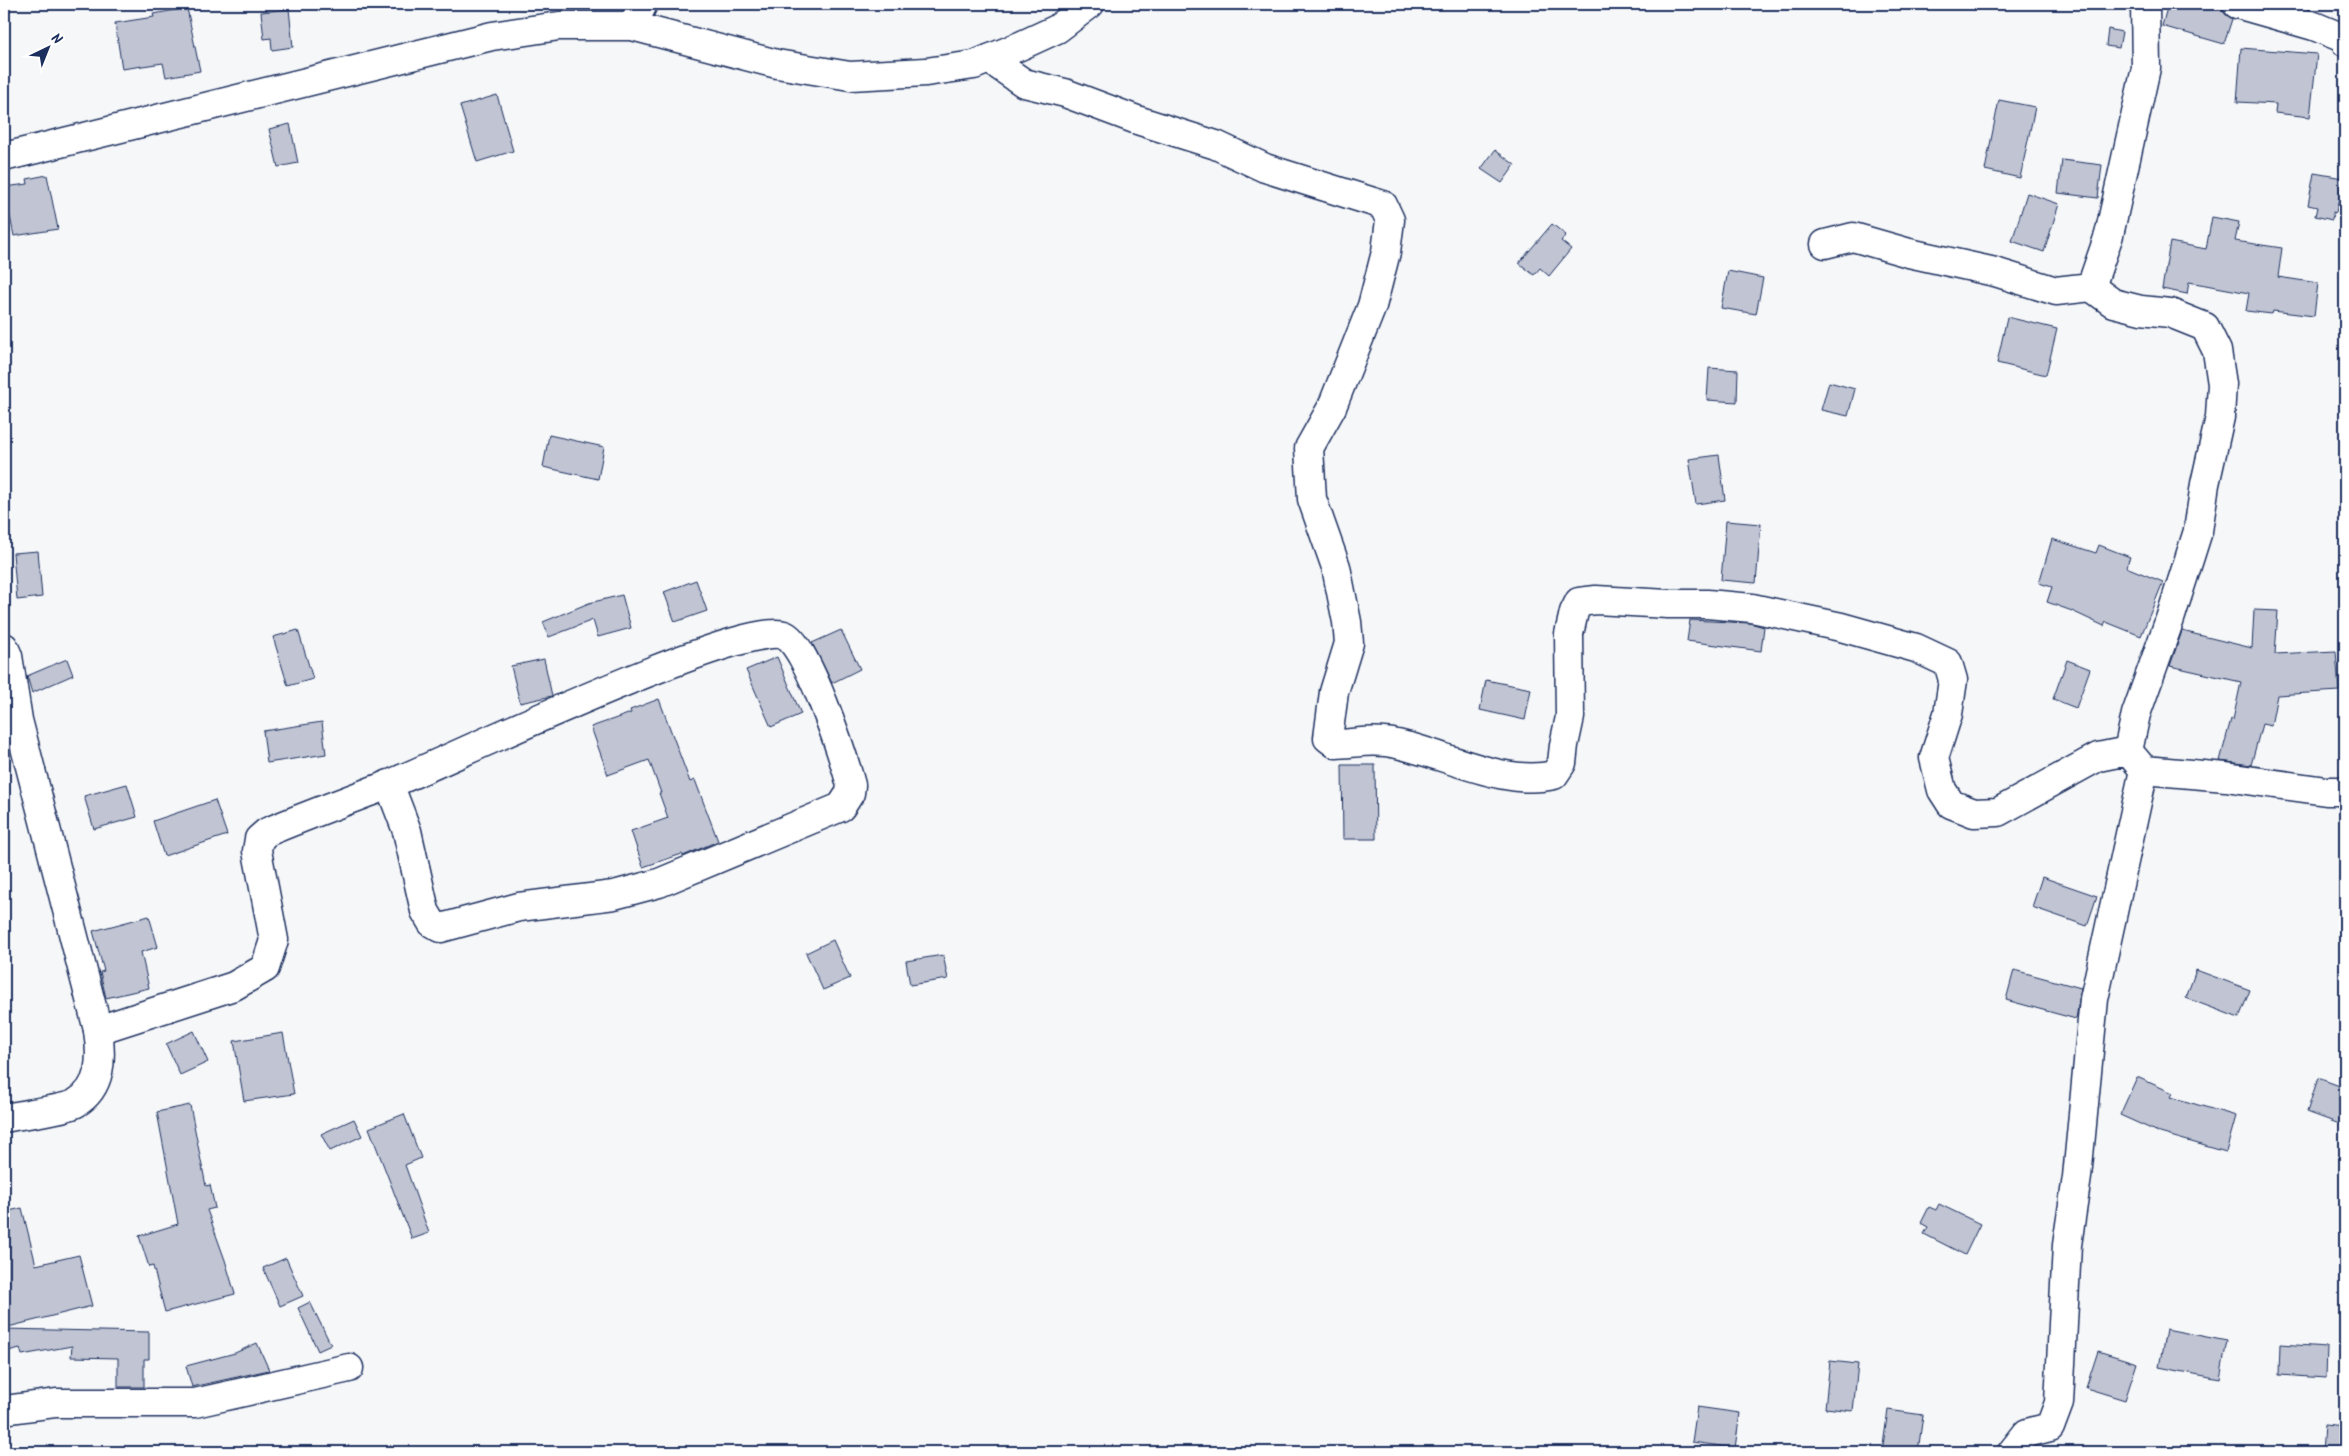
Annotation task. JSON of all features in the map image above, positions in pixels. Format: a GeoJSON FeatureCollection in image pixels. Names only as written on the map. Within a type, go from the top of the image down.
{"type":"FeatureCollection","features":[{"type":"Feature","properties":{"kind":"street"},"geometry":{"type":"LineString","coordinates":[[4,157],[492,36],[559,26],[638,15],[776,64],[850,76],[926,72],[974,65],[1057,29],[1090,4]]}},
{"type":"Feature","properties":{"kind":"street"},"geometry":{"type":"LineString","coordinates":[[2091,287],[2109,235],[2146,68],[2145,4]]}},
{"type":"Feature","properties":{"kind":"street"},"geometry":{"type":"LineString","coordinates":[[2237,4],[2314,26],[2343,38],[2345,42]]}},
{"type":"Feature","properties":{"kind":"street"},"geometry":{"type":"LineString","coordinates":[[989,59],[1024,82],[1065,93],[1137,120],[1216,145],[1266,168],[1383,205],[1390,220],[1386,252],[1372,306],[1332,407],[1309,448],[1312,498],[1336,567],[1347,622],[1349,643],[1334,692],[1328,738],[1336,744],[1372,740],[1398,744],[1508,776],[1554,775],[1562,763],[1570,717],[1569,634],[1574,612],[1579,602],[1596,600],[1707,604],[1752,608],[1841,626],[1916,648],[1948,662],[1953,680],[1948,714],[1934,758],[1942,790],[1951,804],[1974,813],[1998,812],[2098,757],[2136,760],[2345,791]]}},
{"type":"Feature","properties":{"kind":"street"},"geometry":{"type":"LineString","coordinates":[[1825,244],[1853,237],[1909,253],[1995,272],[2056,291],[2091,287],[2113,303],[2141,310],[2170,313],[2205,328],[2217,351],[2222,384],[2220,417],[2205,484],[2198,531],[2170,619],[2136,714],[2136,760],[2094,999],[2080,1152],[2067,1245],[2059,1403],[2050,1427],[2027,1432],[2012,1452]]}},
{"type":"Feature","properties":{"kind":"street"},"geometry":{"type":"LineString","coordinates":[[98,1030],[234,986],[264,968],[274,940],[257,852],[259,839],[267,832],[389,784],[642,675],[734,642],[764,634],[784,635],[794,642],[826,709],[851,784],[850,793],[841,806],[659,883],[614,895],[519,907],[442,928],[432,922],[425,911],[407,831],[389,784]]}},
{"type":"Feature","properties":{"kind":"street"},"geometry":{"type":"LineString","coordinates":[[4,647],[8,656],[18,720],[98,1030],[102,1054],[98,1074],[89,1092],[74,1104],[4,1118]]}},
{"type":"Feature","properties":{"kind":"street"},"geometry":{"type":"LineString","coordinates":[[4,1410],[56,1403],[195,1403],[349,1368]]}},
{"type":"Feature","properties":{"kind":"building"},"geometry":{"type":"Polygon","coordinates":[[[2168,4],[2208,4],[2222,8],[2225,14],[2232,19],[2224,44],[2162,26],[2168,4]]]}},
{"type":"Feature","properties":{"kind":"building"},"geometry":{"type":"Polygon","coordinates":[[[187,8],[200,71],[166,77],[163,63],[122,69],[115,23],[154,17],[153,14],[187,8]]]}},
{"type":"Feature","properties":{"kind":"building"},"geometry":{"type":"Polygon","coordinates":[[[289,9],[293,47],[272,50],[271,38],[264,39],[261,12],[289,9]]]}},
{"type":"Feature","properties":{"kind":"building"},"geometry":{"type":"Polygon","coordinates":[[[2108,29],[2122,32],[2119,48],[2106,46],[2108,29]]]}},
{"type":"Feature","properties":{"kind":"building"},"geometry":{"type":"Polygon","coordinates":[[[2241,48],[2317,54],[2310,117],[2275,113],[2276,104],[2237,102],[2241,48]]]}},
{"type":"Feature","properties":{"kind":"building"},"geometry":{"type":"Polygon","coordinates":[[[497,95],[513,151],[477,162],[460,106],[497,95]]]}},
{"type":"Feature","properties":{"kind":"building"},"geometry":{"type":"Polygon","coordinates":[[[1999,100],[2035,107],[2020,178],[1985,170],[1999,100]]]}},
{"type":"Feature","properties":{"kind":"building"},"geometry":{"type":"Polygon","coordinates":[[[290,124],[298,163],[278,167],[269,129],[290,124]]]}},
{"type":"Feature","properties":{"kind":"building"},"geometry":{"type":"Polygon","coordinates":[[[1495,150],[1515,165],[1502,183],[1481,169],[1495,150]]]}},
{"type":"Feature","properties":{"kind":"building"},"geometry":{"type":"Polygon","coordinates":[[[2062,160],[2102,165],[2098,198],[2058,193],[2062,160]]]}},
{"type":"Feature","properties":{"kind":"building"},"geometry":{"type":"Polygon","coordinates":[[[2314,173],[2343,178],[2336,213],[2333,212],[2332,220],[2315,216],[2317,207],[2308,205],[2314,173]]]}},
{"type":"Feature","properties":{"kind":"building"},"geometry":{"type":"Polygon","coordinates":[[[47,175],[58,229],[14,236],[4,187],[28,184],[27,179],[47,175]]]}},
{"type":"Feature","properties":{"kind":"building"},"geometry":{"type":"Polygon","coordinates":[[[2027,193],[2059,204],[2044,252],[2012,241],[2027,193]]]}},
{"type":"Feature","properties":{"kind":"building"},"geometry":{"type":"Polygon","coordinates":[[[2212,217],[2239,222],[2235,241],[2282,248],[2278,277],[2318,283],[2314,316],[2273,311],[2272,314],[2246,311],[2249,293],[2189,282],[2187,294],[2162,289],[2170,242],[2206,249],[2212,217]]]}},
{"type":"Feature","properties":{"kind":"building"},"geometry":{"type":"Polygon","coordinates":[[[1552,224],[1566,235],[1561,241],[1571,249],[1549,276],[1540,268],[1534,275],[1519,263],[1552,224]]]}},
{"type":"Feature","properties":{"kind":"building"},"geometry":{"type":"Polygon","coordinates":[[[1728,271],[1763,278],[1756,314],[1721,308],[1728,271]]]}},
{"type":"Feature","properties":{"kind":"building"},"geometry":{"type":"Polygon","coordinates":[[[2007,317],[2057,329],[2046,375],[1997,363],[2007,317]]]}},
{"type":"Feature","properties":{"kind":"building"},"geometry":{"type":"Polygon","coordinates":[[[1709,368],[1738,370],[1737,402],[1707,400],[1709,368]]]}},
{"type":"Feature","properties":{"kind":"building"},"geometry":{"type":"Polygon","coordinates":[[[1829,382],[1855,389],[1848,416],[1821,410],[1829,382]]]}},
{"type":"Feature","properties":{"kind":"building"},"geometry":{"type":"Polygon","coordinates":[[[549,435],[604,447],[598,479],[543,467],[549,435]]]}},
{"type":"Feature","properties":{"kind":"building"},"geometry":{"type":"Polygon","coordinates":[[[1719,455],[1725,500],[1696,504],[1689,459],[1719,455]]]}},
{"type":"Feature","properties":{"kind":"building"},"geometry":{"type":"Polygon","coordinates":[[[1726,521],[1761,524],[1756,583],[1721,580],[1726,521]]]}},
{"type":"Feature","properties":{"kind":"building"},"geometry":{"type":"Polygon","coordinates":[[[2052,539],[2096,553],[2099,545],[2130,557],[2126,567],[2163,582],[2141,636],[2106,622],[2104,626],[2047,602],[2052,587],[2039,583],[2052,539]]]}},
{"type":"Feature","properties":{"kind":"building"},"geometry":{"type":"Polygon","coordinates":[[[38,551],[42,597],[17,600],[13,553],[38,551]]]}},
{"type":"Feature","properties":{"kind":"building"},"geometry":{"type":"Polygon","coordinates":[[[696,580],[707,611],[675,622],[664,592],[696,580]]]}},
{"type":"Feature","properties":{"kind":"building"},"geometry":{"type":"Polygon","coordinates":[[[622,595],[631,628],[598,637],[593,620],[549,637],[543,622],[589,603],[622,595]]]}},
{"type":"Feature","properties":{"kind":"building"},"geometry":{"type":"Polygon","coordinates":[[[2254,610],[2278,611],[2275,654],[2336,651],[2339,691],[2277,695],[2271,726],[2262,724],[2251,765],[2220,761],[2231,719],[2233,720],[2241,682],[2170,666],[2182,631],[2252,648],[2254,610]]]}},
{"type":"Feature","properties":{"kind":"building"},"geometry":{"type":"Polygon","coordinates":[[[1690,620],[1750,623],[1764,627],[1761,651],[1687,641],[1690,620]]]}},
{"type":"Feature","properties":{"kind":"building"},"geometry":{"type":"Polygon","coordinates":[[[298,630],[313,679],[288,686],[273,637],[298,630]]]}},
{"type":"Feature","properties":{"kind":"building"},"geometry":{"type":"Polygon","coordinates":[[[841,630],[860,669],[832,683],[812,643],[841,630]]]}},
{"type":"Feature","properties":{"kind":"building"},"geometry":{"type":"Polygon","coordinates":[[[777,657],[801,714],[771,727],[746,670],[777,657]]]}},
{"type":"Feature","properties":{"kind":"building"},"geometry":{"type":"Polygon","coordinates":[[[67,659],[73,675],[32,693],[27,676],[67,659]]]}},
{"type":"Feature","properties":{"kind":"building"},"geometry":{"type":"Polygon","coordinates":[[[544,659],[552,696],[520,703],[511,666],[544,659]]]}},
{"type":"Feature","properties":{"kind":"building"},"geometry":{"type":"Polygon","coordinates":[[[2067,660],[2090,669],[2076,708],[2053,699],[2067,660]]]}},
{"type":"Feature","properties":{"kind":"building"},"geometry":{"type":"Polygon","coordinates":[[[1486,680],[1531,689],[1525,720],[1480,710],[1486,680]]]}},
{"type":"Feature","properties":{"kind":"building"},"geometry":{"type":"Polygon","coordinates":[[[659,699],[690,782],[695,780],[718,841],[683,856],[682,854],[643,867],[631,831],[668,818],[649,760],[608,775],[591,727],[631,713],[630,710],[659,699]]]}},
{"type":"Feature","properties":{"kind":"building"},"geometry":{"type":"Polygon","coordinates":[[[322,722],[326,754],[267,763],[263,731],[322,722]]]}},
{"type":"Feature","properties":{"kind":"building"},"geometry":{"type":"Polygon","coordinates":[[[1342,765],[1375,765],[1376,839],[1343,839],[1342,765]]]}},
{"type":"Feature","properties":{"kind":"building"},"geometry":{"type":"Polygon","coordinates":[[[127,784],[137,817],[94,829],[84,796],[127,784]]]}},
{"type":"Feature","properties":{"kind":"building"},"geometry":{"type":"Polygon","coordinates":[[[215,800],[227,835],[164,856],[153,821],[215,800]]]}},
{"type":"Feature","properties":{"kind":"building"},"geometry":{"type":"Polygon","coordinates":[[[2042,877],[2097,896],[2087,926],[2032,907],[2042,877]]]}},
{"type":"Feature","properties":{"kind":"building"},"geometry":{"type":"Polygon","coordinates":[[[149,916],[158,947],[141,952],[149,988],[106,998],[100,972],[104,971],[93,931],[149,916]]]}},
{"type":"Feature","properties":{"kind":"building"},"geometry":{"type":"Polygon","coordinates":[[[833,940],[850,978],[823,990],[806,953],[833,940]]]}},
{"type":"Feature","properties":{"kind":"building"},"geometry":{"type":"Polygon","coordinates":[[[943,955],[948,979],[910,985],[906,961],[943,955]]]}},
{"type":"Feature","properties":{"kind":"building"},"geometry":{"type":"Polygon","coordinates":[[[2014,970],[2081,988],[2076,1019],[2006,1000],[2014,970]]]}},
{"type":"Feature","properties":{"kind":"building"},"geometry":{"type":"Polygon","coordinates":[[[2196,970],[2250,990],[2239,1018],[2186,998],[2196,970]]]}},
{"type":"Feature","properties":{"kind":"building"},"geometry":{"type":"Polygon","coordinates":[[[194,1031],[208,1062],[180,1075],[166,1044],[194,1031]]]}},
{"type":"Feature","properties":{"kind":"building"},"geometry":{"type":"Polygon","coordinates":[[[283,1033],[294,1094],[244,1101],[234,1041],[283,1033]]]}},
{"type":"Feature","properties":{"kind":"building"},"geometry":{"type":"Polygon","coordinates":[[[2137,1077],[2173,1093],[2171,1097],[2236,1116],[2226,1152],[2160,1133],[2120,1115],[2137,1077]]]}},
{"type":"Feature","properties":{"kind":"building"},"geometry":{"type":"Polygon","coordinates":[[[2318,1078],[2345,1088],[2345,1126],[2307,1112],[2318,1078]]]}},
{"type":"Feature","properties":{"kind":"building"},"geometry":{"type":"Polygon","coordinates":[[[190,1105],[206,1186],[210,1185],[215,1208],[207,1210],[235,1294],[165,1312],[153,1266],[149,1267],[139,1236],[178,1224],[157,1112],[190,1105]]]}},
{"type":"Feature","properties":{"kind":"building"},"geometry":{"type":"Polygon","coordinates":[[[404,1114],[421,1158],[405,1165],[429,1233],[412,1239],[369,1128],[404,1114]]]}},
{"type":"Feature","properties":{"kind":"building"},"geometry":{"type":"Polygon","coordinates":[[[354,1119],[362,1136],[330,1151],[321,1134],[354,1119]]]}},
{"type":"Feature","properties":{"kind":"building"},"geometry":{"type":"Polygon","coordinates":[[[1939,1204],[1980,1224],[1965,1255],[1924,1234],[1928,1227],[1921,1223],[1929,1207],[1936,1210],[1939,1204]]]}},
{"type":"Feature","properties":{"kind":"building"},"geometry":{"type":"Polygon","coordinates":[[[22,1208],[36,1265],[79,1255],[92,1306],[4,1328],[4,1212],[22,1208]]]}},
{"type":"Feature","properties":{"kind":"building"},"geometry":{"type":"Polygon","coordinates":[[[286,1258],[303,1296],[280,1306],[263,1268],[286,1258]]]}},
{"type":"Feature","properties":{"kind":"building"},"geometry":{"type":"Polygon","coordinates":[[[310,1302],[331,1345],[318,1351],[298,1308],[310,1302]]]}},
{"type":"Feature","properties":{"kind":"building"},"geometry":{"type":"Polygon","coordinates":[[[4,1329],[149,1332],[149,1359],[144,1359],[144,1387],[118,1387],[118,1358],[71,1357],[72,1346],[22,1355],[20,1348],[4,1352],[4,1329]]]}},
{"type":"Feature","properties":{"kind":"building"},"geometry":{"type":"Polygon","coordinates":[[[2166,1329],[2227,1341],[2220,1379],[2159,1367],[2166,1329]]]}},
{"type":"Feature","properties":{"kind":"building"},"geometry":{"type":"Polygon","coordinates":[[[257,1343],[269,1370],[192,1387],[186,1366],[235,1353],[257,1343]]]}},
{"type":"Feature","properties":{"kind":"building"},"geometry":{"type":"Polygon","coordinates":[[[2280,1344],[2327,1347],[2326,1378],[2279,1375],[2280,1344]]]}},
{"type":"Feature","properties":{"kind":"building"},"geometry":{"type":"Polygon","coordinates":[[[2098,1351],[2137,1363],[2125,1400],[2086,1388],[2098,1351]]]}},
{"type":"Feature","properties":{"kind":"building"},"geometry":{"type":"Polygon","coordinates":[[[1830,1361],[1858,1364],[1853,1411],[1825,1408],[1830,1361]]]}},
{"type":"Feature","properties":{"kind":"building"},"geometry":{"type":"Polygon","coordinates":[[[1697,1407],[1740,1413],[1735,1448],[1692,1442],[1697,1407]]]}},
{"type":"Feature","properties":{"kind":"building"},"geometry":{"type":"Polygon","coordinates":[[[1888,1410],[1923,1415],[1918,1452],[1882,1452],[1888,1410]]]}},
{"type":"Feature","properties":{"kind":"building"},"geometry":{"type":"Polygon","coordinates":[[[2324,1425],[2345,1427],[2345,1452],[2322,1452],[2324,1425]]]}}]}
